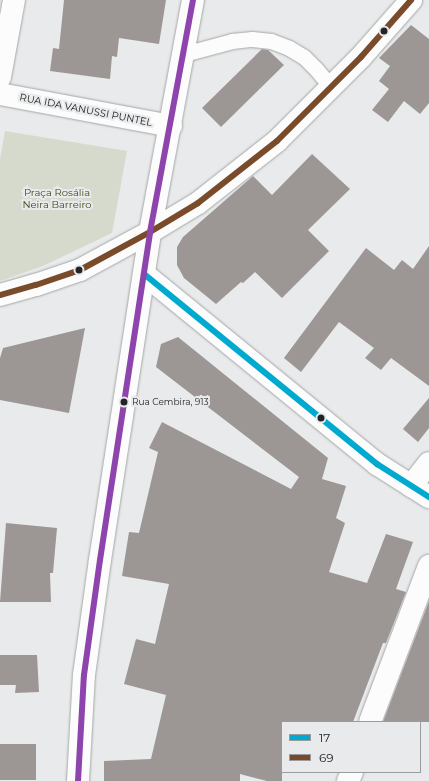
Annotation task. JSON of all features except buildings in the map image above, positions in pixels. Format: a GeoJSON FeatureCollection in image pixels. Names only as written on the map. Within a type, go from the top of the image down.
{"type":"FeatureCollection","features":[{"type":"Feature","properties":{"kind":"street"},"geometry":{"type":"LineString","coordinates":[[0,77],[14,0]]}},
{"type":"Feature","properties":{"kind":"street"},"geometry":{"type":"LineString","coordinates":[[78,781],[84,675],[150,232],[171,126],[193,0]]}},
{"type":"Feature","properties":{"kind":"street"},"geometry":{"type":"LineString","coordinates":[[0,295],[80,270],[150,232],[198,203],[277,141],[361,57],[412,0]]}},
{"type":"Feature","properties":{"kind":"street","name":"RUA IDA VANUSSI PUNTEL"},"geometry":{"type":"LineString","coordinates":[[0,94],[171,126]]}},
{"type":"Feature","properties":{"kind":"street"},"geometry":{"type":"LineString","coordinates":[[144,274],[377,464],[420,492],[429,463]]}},
{"type":"Feature","properties":{"kind":"street"},"geometry":{"type":"LineString","coordinates":[[370,721],[429,566]]}},
{"type":"Feature","properties":{"kind":"lane"},"geometry":{"type":"LineString","coordinates":[[184,54],[232,41],[252,39],[271,41],[289,48],[304,57],[316,68],[331,87]]}},
{"type":"Feature","properties":{"kind":"green space","name":"Praça Rosália Neira Barreiro"},"geometry":{"type":"Polygon","coordinates":[[[5,131],[127,151],[112,233],[43,266],[0,281],[0,160],[5,131]]]}},
{"type":"Feature","properties":{"kind":"transit line"},"geometry":{"type":"LineString","coordinates":[[78,781],[84,675],[100,560],[150,232],[193,0]]}},
{"type":"Feature","properties":{"kind":"transit line","name":"69"},"geometry":{"type":"LineString","coordinates":[[0,295],[80,270],[150,232],[198,203],[277,141],[361,57],[411,0]]}},
{"type":"Feature","properties":{"kind":"transit line","name":"17"},"geometry":{"type":"LineString","coordinates":[[144,274],[377,464],[429,497]]}},
{"type":"Feature","properties":{"kind":"place","name":"Rua Cembira, 913"},"geometry":{"type":"Point","coordinates":[124,402]}}]}
